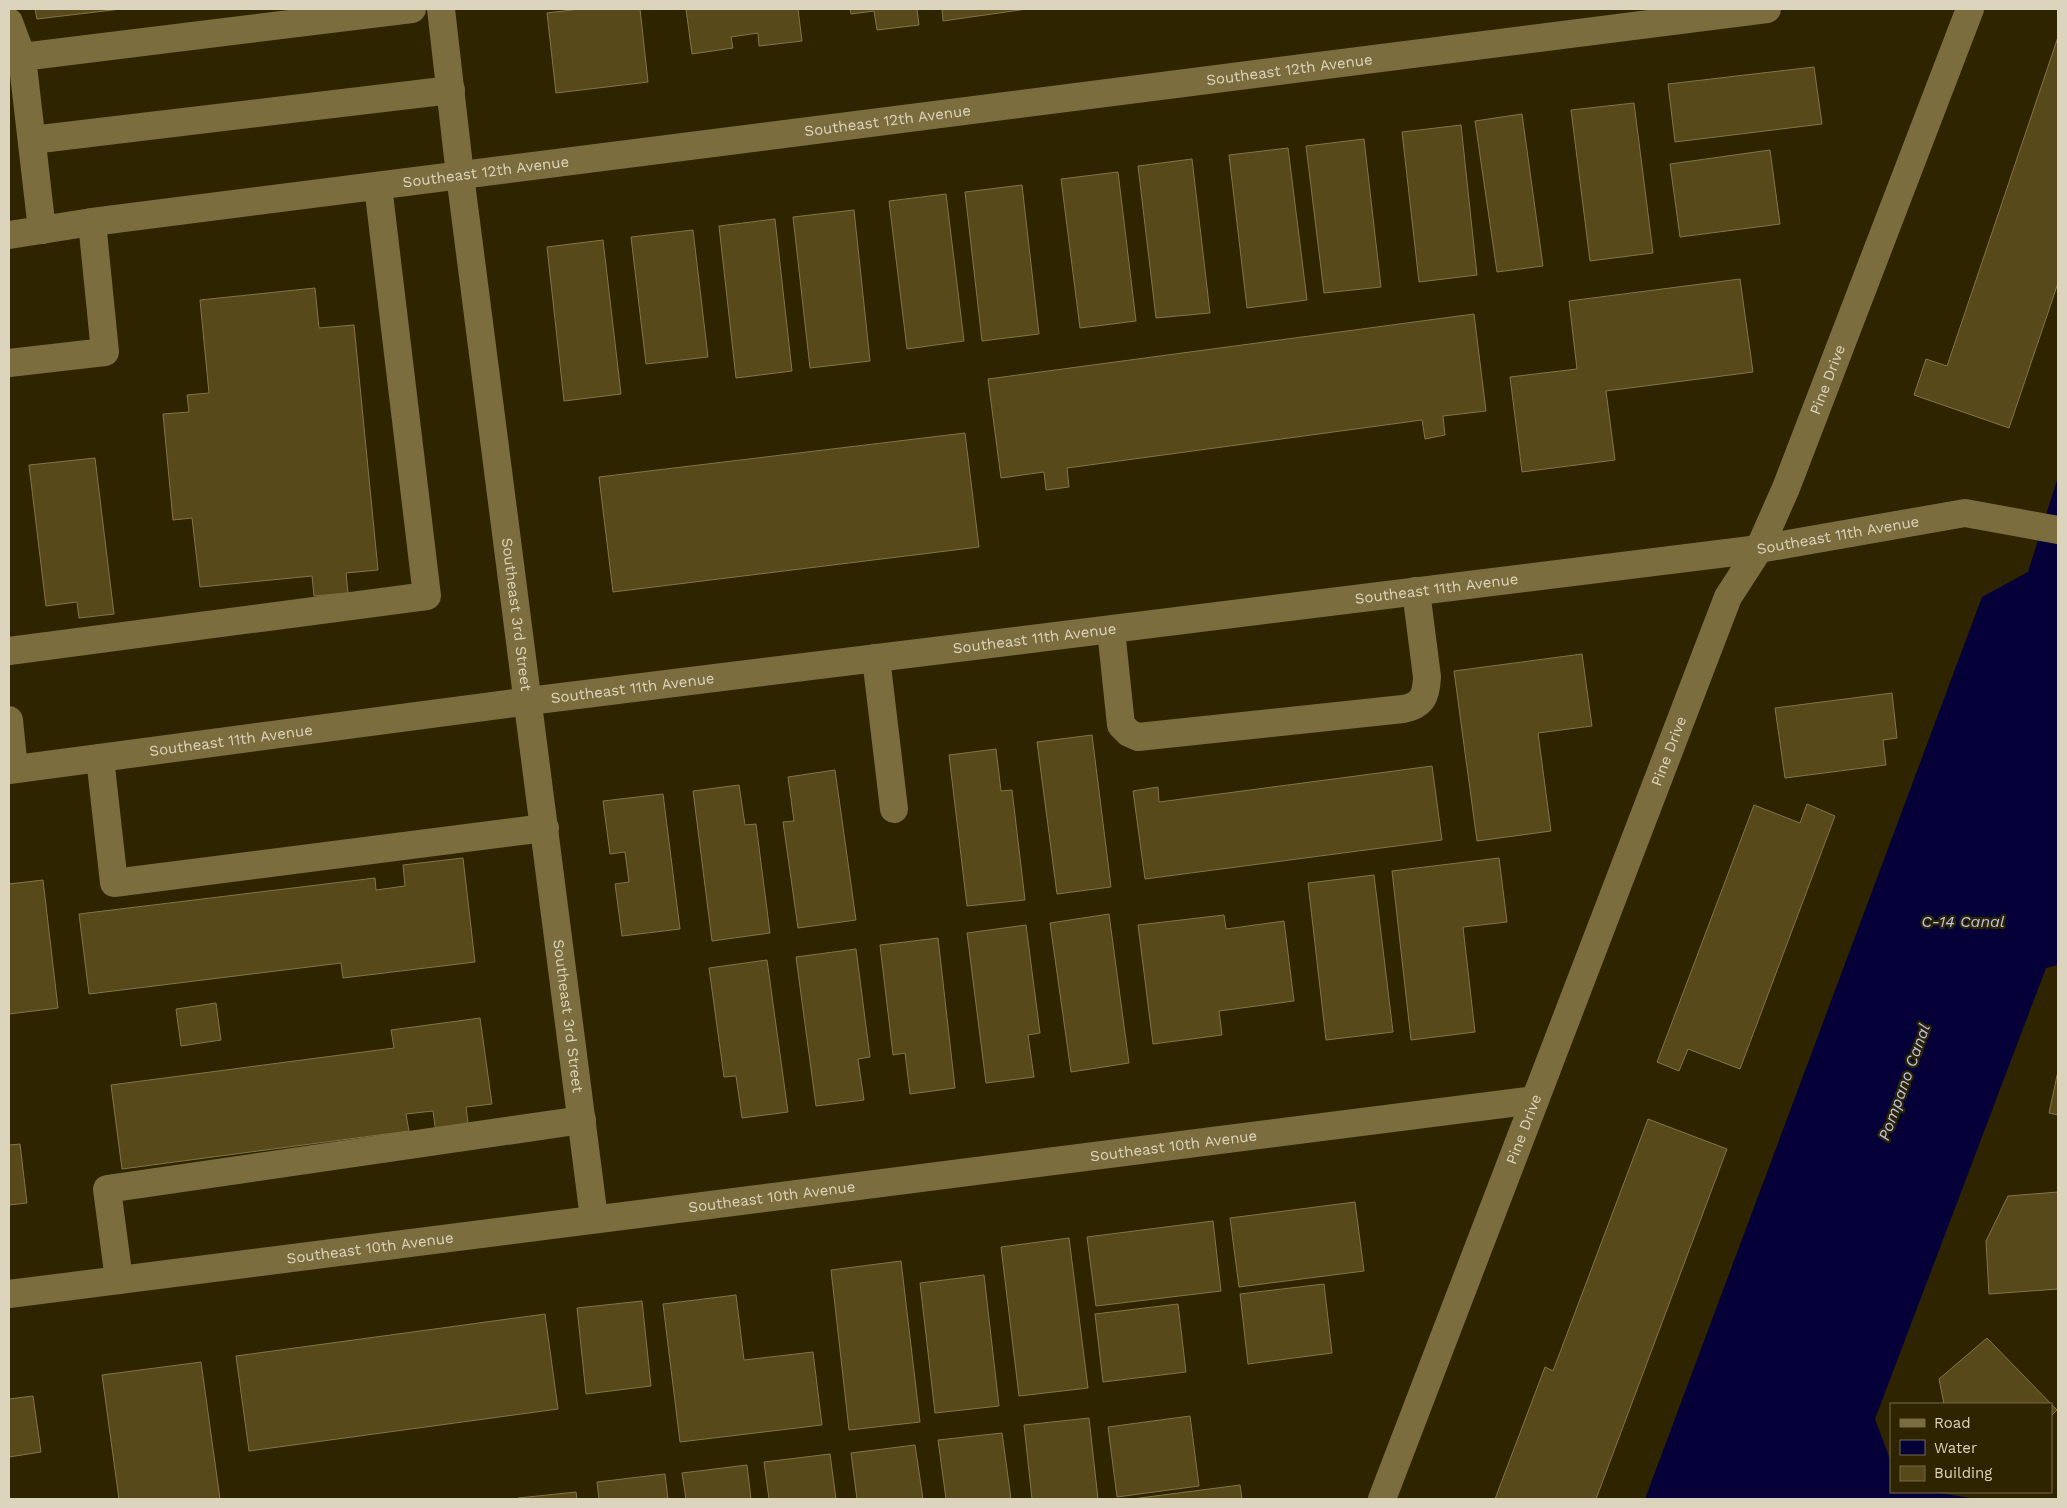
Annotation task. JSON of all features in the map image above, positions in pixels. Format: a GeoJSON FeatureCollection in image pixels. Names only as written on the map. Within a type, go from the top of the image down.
{"type":"FeatureCollection","features":[{"type":"Feature","properties":{"kind":"street"},"geometry":{"type":"LineString","coordinates":[[22,57],[412,9]]}},
{"type":"Feature","properties":{"kind":"street","name":"Southeast 3rd Street"},"geometry":{"type":"LineString","coordinates":[[441,9],[460,175],[594,1218]]}},
{"type":"Feature","properties":{"kind":"street","name":"Southeast 12th Avenue"},"geometry":{"type":"LineString","coordinates":[[9,235],[92,222],[1767,9]]}},
{"type":"Feature","properties":{"kind":"street","name":"Pine Drive"},"geometry":{"type":"LineString","coordinates":[[1382,1499],[1728,597],[1759,549],[1786,488],[1970,9]]}},
{"type":"Feature","properties":{"kind":"street"},"geometry":{"type":"LineString","coordinates":[[9,22],[22,57],[42,230]]}},
{"type":"Feature","properties":{"kind":"street"},"geometry":{"type":"LineString","coordinates":[[32,140],[451,90]]}},
{"type":"Feature","properties":{"kind":"street"},"geometry":{"type":"LineString","coordinates":[[9,651],[427,596],[378,186]]}},
{"type":"Feature","properties":{"kind":"street"},"geometry":{"type":"LineString","coordinates":[[9,363],[105,352],[92,222]]}},
{"type":"Feature","properties":{"kind":"street","name":"Southeast 11th Avenue"},"geometry":{"type":"LineString","coordinates":[[11,770],[529,701],[1759,549],[1965,513],[2046,527]]}},
{"type":"Feature","properties":{"kind":"street"},"geometry":{"type":"LineString","coordinates":[[1111,630],[1121,725],[1129,733],[1138,737],[1403,709],[1415,707],[1422,700],[1426,690],[1416,591]]}},
{"type":"Feature","properties":{"kind":"street"},"geometry":{"type":"LineString","coordinates":[[876,658],[894,809]]}},
{"type":"Feature","properties":{"kind":"street"},"geometry":{"type":"LineString","coordinates":[[9,720],[11,770]]}},
{"type":"Feature","properties":{"kind":"street"},"geometry":{"type":"LineString","coordinates":[[100,758],[114,883],[545,828]]}},
{"type":"Feature","properties":{"kind":"street","name":"Southeast 10th Avenue"},"geometry":{"type":"LineString","coordinates":[[9,1294],[594,1218],[1535,1100]]}},
{"type":"Feature","properties":{"kind":"street"},"geometry":{"type":"LineString","coordinates":[[119,1280],[107,1190],[582,1120]]}},
{"type":"Feature","properties":{"kind":"water","name":"C-14 Canal"},"geometry":{"type":"Polygon","coordinates":[[[2058,477],[2058,965],[2046,968],[1875,1419],[1890,1459],[1890,1493],[1939,1493],[1976,1499],[1645,1499],[1982,597],[2028,572],[2058,477]]]}},
{"type":"Feature","properties":{"kind":"building"},"geometry":{"type":"Polygon","coordinates":[[[35,9],[121,9],[37,19],[35,9]]]}},
{"type":"Feature","properties":{"kind":"building"},"geometry":{"type":"Polygon","coordinates":[[[580,9],[640,9],[648,82],[556,93],[547,13],[580,9]]]}},
{"type":"Feature","properties":{"kind":"building"},"geometry":{"type":"Polygon","coordinates":[[[686,9],[798,9],[802,41],[759,46],[758,33],[731,37],[733,48],[692,54],[686,9]]]}},
{"type":"Feature","properties":{"kind":"building"},"geometry":{"type":"Polygon","coordinates":[[[850,9],[917,9],[919,25],[877,30],[874,11],[851,14],[850,9]]]}},
{"type":"Feature","properties":{"kind":"building"},"geometry":{"type":"Polygon","coordinates":[[[942,9],[1027,9],[943,21],[942,9]]]}},
{"type":"Feature","properties":{"kind":"building"},"geometry":{"type":"Polygon","coordinates":[[[2058,37],[2058,283],[2009,428],[1914,395],[1926,359],[1947,366],[2058,37]]]}},
{"type":"Feature","properties":{"kind":"building"},"geometry":{"type":"Polygon","coordinates":[[[1814,67],[1822,124],[1675,142],[1668,84],[1814,67]]]}},
{"type":"Feature","properties":{"kind":"building"},"geometry":{"type":"Polygon","coordinates":[[[1634,103],[1653,253],[1590,261],[1571,110],[1634,103]]]}},
{"type":"Feature","properties":{"kind":"building"},"geometry":{"type":"Polygon","coordinates":[[[1522,114],[1543,266],[1497,272],[1475,121],[1522,114]]]}},
{"type":"Feature","properties":{"kind":"building"},"geometry":{"type":"Polygon","coordinates":[[[1461,125],[1477,275],[1419,282],[1402,132],[1461,125]]]}},
{"type":"Feature","properties":{"kind":"building"},"geometry":{"type":"Polygon","coordinates":[[[1364,139],[1381,287],[1324,293],[1306,146],[1364,139]]]}},
{"type":"Feature","properties":{"kind":"building"},"geometry":{"type":"Polygon","coordinates":[[[1288,148],[1307,300],[1247,308],[1229,155],[1288,148]]]}},
{"type":"Feature","properties":{"kind":"building"},"geometry":{"type":"Polygon","coordinates":[[[1770,150],[1780,224],[1680,237],[1670,164],[1770,150]]]}},
{"type":"Feature","properties":{"kind":"building"},"geometry":{"type":"Polygon","coordinates":[[[1192,159],[1210,313],[1156,318],[1138,166],[1192,159]]]}},
{"type":"Feature","properties":{"kind":"building"},"geometry":{"type":"Polygon","coordinates":[[[1118,172],[1136,321],[1080,328],[1061,179],[1118,172]]]}},
{"type":"Feature","properties":{"kind":"building"},"geometry":{"type":"Polygon","coordinates":[[[1022,185],[1039,334],[982,341],[965,192],[1022,185]]]}},
{"type":"Feature","properties":{"kind":"building"},"geometry":{"type":"Polygon","coordinates":[[[946,194],[964,341],[907,349],[889,201],[946,194]]]}},
{"type":"Feature","properties":{"kind":"building"},"geometry":{"type":"Polygon","coordinates":[[[854,210],[870,361],[810,368],[793,217],[854,210]]]}},
{"type":"Feature","properties":{"kind":"building"},"geometry":{"type":"Polygon","coordinates":[[[775,219],[792,371],[736,378],[719,226],[775,219]]]}},
{"type":"Feature","properties":{"kind":"building"},"geometry":{"type":"Polygon","coordinates":[[[693,230],[708,357],[646,364],[631,237],[693,230]]]}},
{"type":"Feature","properties":{"kind":"building"},"geometry":{"type":"Polygon","coordinates":[[[603,240],[621,394],[564,401],[547,247],[603,240]]]}},
{"type":"Feature","properties":{"kind":"building"},"geometry":{"type":"Polygon","coordinates":[[[1740,279],[1753,372],[1606,391],[1615,460],[1522,472],[1510,377],[1577,369],[1569,301],[1740,279]]]}},
{"type":"Feature","properties":{"kind":"building"},"geometry":{"type":"Polygon","coordinates":[[[315,288],[319,328],[354,325],[378,570],[346,573],[348,593],[314,596],[312,576],[200,587],[192,518],[173,520],[163,414],[189,412],[187,395],[209,393],[200,300],[315,288]]]}},
{"type":"Feature","properties":{"kind":"building"},"geometry":{"type":"Polygon","coordinates":[[[1474,314],[1486,411],[1443,416],[1445,435],[1425,439],[1422,420],[1067,468],[1069,487],[1046,490],[1044,472],[1001,478],[988,379],[1474,314]]]}},
{"type":"Feature","properties":{"kind":"building"},"geometry":{"type":"Polygon","coordinates":[[[965,433],[979,547],[613,592],[599,477],[965,433]]]}},
{"type":"Feature","properties":{"kind":"building"},"geometry":{"type":"Polygon","coordinates":[[[95,458],[114,614],[79,618],[77,602],[46,606],[29,465],[95,458]]]}},
{"type":"Feature","properties":{"kind":"building"},"geometry":{"type":"Polygon","coordinates":[[[1582,654],[1592,726],[1538,733],[1551,831],[1477,841],[1454,671],[1582,654]]]}},
{"type":"Feature","properties":{"kind":"building"},"geometry":{"type":"Polygon","coordinates":[[[1892,693],[1897,738],[1883,740],[1886,765],[1785,778],[1775,708],[1892,693]]]}},
{"type":"Feature","properties":{"kind":"building"},"geometry":{"type":"Polygon","coordinates":[[[1092,735],[1111,887],[1057,894],[1037,742],[1092,735]]]}},
{"type":"Feature","properties":{"kind":"building"},"geometry":{"type":"Polygon","coordinates":[[[996,749],[1001,791],[1012,790],[1025,900],[967,906],[949,755],[996,749]]]}},
{"type":"Feature","properties":{"kind":"building"},"geometry":{"type":"Polygon","coordinates":[[[1432,766],[1442,840],[1145,879],[1133,791],[1158,787],[1159,802],[1432,766]]]}},
{"type":"Feature","properties":{"kind":"building"},"geometry":{"type":"Polygon","coordinates":[[[835,770],[856,920],[798,928],[783,822],[794,821],[788,777],[835,770]]]}},
{"type":"Feature","properties":{"kind":"building"},"geometry":{"type":"Polygon","coordinates":[[[739,785],[745,825],[756,824],[770,933],[712,941],[693,791],[739,785]]]}},
{"type":"Feature","properties":{"kind":"building"},"geometry":{"type":"Polygon","coordinates":[[[663,794],[680,929],[622,936],[615,884],[629,882],[625,852],[610,854],[603,801],[663,794]]]}},
{"type":"Feature","properties":{"kind":"building"},"geometry":{"type":"Polygon","coordinates":[[[1807,804],[1835,816],[1740,1069],[1688,1049],[1679,1071],[1657,1062],[1754,805],[1800,823],[1807,804]]]}},
{"type":"Feature","properties":{"kind":"building"},"geometry":{"type":"Polygon","coordinates":[[[463,858],[475,962],[343,978],[341,963],[89,994],[79,914],[375,878],[376,890],[405,886],[403,865],[463,858]]]}},
{"type":"Feature","properties":{"kind":"building"},"geometry":{"type":"Polygon","coordinates":[[[1499,858],[1507,922],[1463,927],[1475,1032],[1411,1040],[1392,871],[1499,858]]]}},
{"type":"Feature","properties":{"kind":"building"},"geometry":{"type":"Polygon","coordinates":[[[1374,875],[1393,1032],[1326,1040],[1308,883],[1374,875]]]}},
{"type":"Feature","properties":{"kind":"building"},"geometry":{"type":"Polygon","coordinates":[[[43,880],[58,1008],[9,1014],[9,884],[43,880]]]}},
{"type":"Feature","properties":{"kind":"building"},"geometry":{"type":"Polygon","coordinates":[[[1109,914],[1129,1063],[1071,1072],[1050,923],[1109,914]]]}},
{"type":"Feature","properties":{"kind":"building"},"geometry":{"type":"Polygon","coordinates":[[[1224,915],[1226,929],[1284,921],[1294,1001],[1219,1011],[1222,1035],[1153,1044],[1138,925],[1224,915]]]}},
{"type":"Feature","properties":{"kind":"building"},"geometry":{"type":"Polygon","coordinates":[[[1026,925],[1040,1033],[1028,1035],[1034,1077],[986,1083],[967,933],[1026,925]]]}},
{"type":"Feature","properties":{"kind":"building"},"geometry":{"type":"Polygon","coordinates":[[[938,938],[955,1088],[910,1094],[905,1053],[893,1055],[880,945],[938,938]]]}},
{"type":"Feature","properties":{"kind":"building"},"geometry":{"type":"Polygon","coordinates":[[[856,949],[870,1057],[858,1059],[864,1100],[816,1106],[796,957],[856,949]]]}},
{"type":"Feature","properties":{"kind":"building"},"geometry":{"type":"Polygon","coordinates":[[[767,960],[788,1112],[742,1118],[736,1076],[724,1077],[709,968],[767,960]]]}},
{"type":"Feature","properties":{"kind":"building"},"geometry":{"type":"Polygon","coordinates":[[[216,1003],[221,1040],[181,1046],[176,1009],[216,1003]]]}},
{"type":"Feature","properties":{"kind":"building"},"geometry":{"type":"Polygon","coordinates":[[[480,1018],[492,1104],[466,1107],[469,1130],[436,1134],[433,1111],[406,1114],[409,1131],[122,1169],[111,1085],[394,1048],[391,1030],[480,1018]]]}},
{"type":"Feature","properties":{"kind":"building"},"geometry":{"type":"Polygon","coordinates":[[[2058,1071],[2058,1115],[2049,1113],[2058,1071]]]}},
{"type":"Feature","properties":{"kind":"building"},"geometry":{"type":"Polygon","coordinates":[[[1648,1119],[1727,1149],[1596,1499],[1495,1499],[1545,1367],[1553,1371],[1648,1119]]]}},
{"type":"Feature","properties":{"kind":"building"},"geometry":{"type":"Polygon","coordinates":[[[20,1144],[27,1203],[9,1205],[9,1145],[20,1144]]]}},
{"type":"Feature","properties":{"kind":"building"},"geometry":{"type":"Polygon","coordinates":[[[2058,1192],[2058,1289],[1989,1294],[1986,1241],[2008,1196],[2058,1192]]]}},
{"type":"Feature","properties":{"kind":"building"},"geometry":{"type":"Polygon","coordinates":[[[1355,1202],[1364,1271],[1239,1287],[1230,1218],[1355,1202]]]}},
{"type":"Feature","properties":{"kind":"building"},"geometry":{"type":"Polygon","coordinates":[[[1213,1221],[1221,1291],[1096,1306],[1087,1237],[1213,1221]]]}},
{"type":"Feature","properties":{"kind":"building"},"geometry":{"type":"Polygon","coordinates":[[[1069,1238],[1088,1388],[1019,1396],[1001,1247],[1069,1238]]]}},
{"type":"Feature","properties":{"kind":"building"},"geometry":{"type":"Polygon","coordinates":[[[901,1261],[920,1422],[849,1430],[831,1270],[901,1261]]]}},
{"type":"Feature","properties":{"kind":"building"},"geometry":{"type":"Polygon","coordinates":[[[984,1275],[999,1406],[935,1413],[920,1283],[984,1275]]]}},
{"type":"Feature","properties":{"kind":"building"},"geometry":{"type":"Polygon","coordinates":[[[1324,1284],[1332,1353],[1248,1364],[1240,1294],[1324,1284]]]}},
{"type":"Feature","properties":{"kind":"building"},"geometry":{"type":"Polygon","coordinates":[[[736,1295],[744,1360],[813,1352],[822,1425],[680,1442],[663,1304],[736,1295]]]}},
{"type":"Feature","properties":{"kind":"building"},"geometry":{"type":"Polygon","coordinates":[[[642,1301],[651,1386],[586,1394],[577,1308],[642,1301]]]}},
{"type":"Feature","properties":{"kind":"building"},"geometry":{"type":"Polygon","coordinates":[[[1178,1304],[1186,1372],[1103,1382],[1095,1314],[1178,1304]]]}},
{"type":"Feature","properties":{"kind":"building"},"geometry":{"type":"Polygon","coordinates":[[[545,1314],[558,1409],[249,1451],[236,1356],[545,1314]]]}},
{"type":"Feature","properties":{"kind":"building"},"geometry":{"type":"Polygon","coordinates":[[[1987,1338],[2050,1403],[1944,1403],[1939,1379],[1987,1338]]]}},
{"type":"Feature","properties":{"kind":"building"},"geometry":{"type":"Polygon","coordinates":[[[201,1362],[220,1499],[119,1499],[102,1375],[201,1362]]]}},
{"type":"Feature","properties":{"kind":"building"},"geometry":{"type":"Polygon","coordinates":[[[33,1396],[41,1452],[9,1457],[9,1399],[33,1396]]]}},
{"type":"Feature","properties":{"kind":"building"},"geometry":{"type":"Polygon","coordinates":[[[2052,1405],[2057,1410],[2052,1415],[2052,1405]]]}},
{"type":"Feature","properties":{"kind":"building"},"geometry":{"type":"Polygon","coordinates":[[[1190,1416],[1199,1486],[1117,1497],[1108,1427],[1190,1416]]]}},
{"type":"Feature","properties":{"kind":"building"},"geometry":{"type":"Polygon","coordinates":[[[1089,1418],[1098,1499],[1032,1499],[1024,1425],[1089,1418]]]}},
{"type":"Feature","properties":{"kind":"building"},"geometry":{"type":"Polygon","coordinates":[[[1002,1433],[1011,1499],[946,1499],[938,1440],[1002,1433]]]}},
{"type":"Feature","properties":{"kind":"building"},"geometry":{"type":"Polygon","coordinates":[[[915,1445],[923,1499],[857,1499],[851,1453],[915,1445]]]}},
{"type":"Feature","properties":{"kind":"building"},"geometry":{"type":"Polygon","coordinates":[[[830,1454],[836,1499],[769,1499],[764,1462],[830,1454]]]}},
{"type":"Feature","properties":{"kind":"building"},"geometry":{"type":"Polygon","coordinates":[[[747,1465],[751,1499],[686,1499],[682,1473],[747,1465]]]}},
{"type":"Feature","properties":{"kind":"building"},"geometry":{"type":"Polygon","coordinates":[[[665,1474],[668,1499],[599,1499],[597,1482],[665,1474]]]}},
{"type":"Feature","properties":{"kind":"building"},"geometry":{"type":"Polygon","coordinates":[[[1240,1485],[1242,1499],[1132,1499],[1240,1485]]]}},
{"type":"Feature","properties":{"kind":"building"},"geometry":{"type":"Polygon","coordinates":[[[576,1492],[577,1499],[518,1499],[518,1498],[576,1492]]]}},
{"type":"Feature","properties":{"kind":"water label","name":"Pompano Canal"},"geometry":{"type":"Point","coordinates":[1904,1082]}}]}
